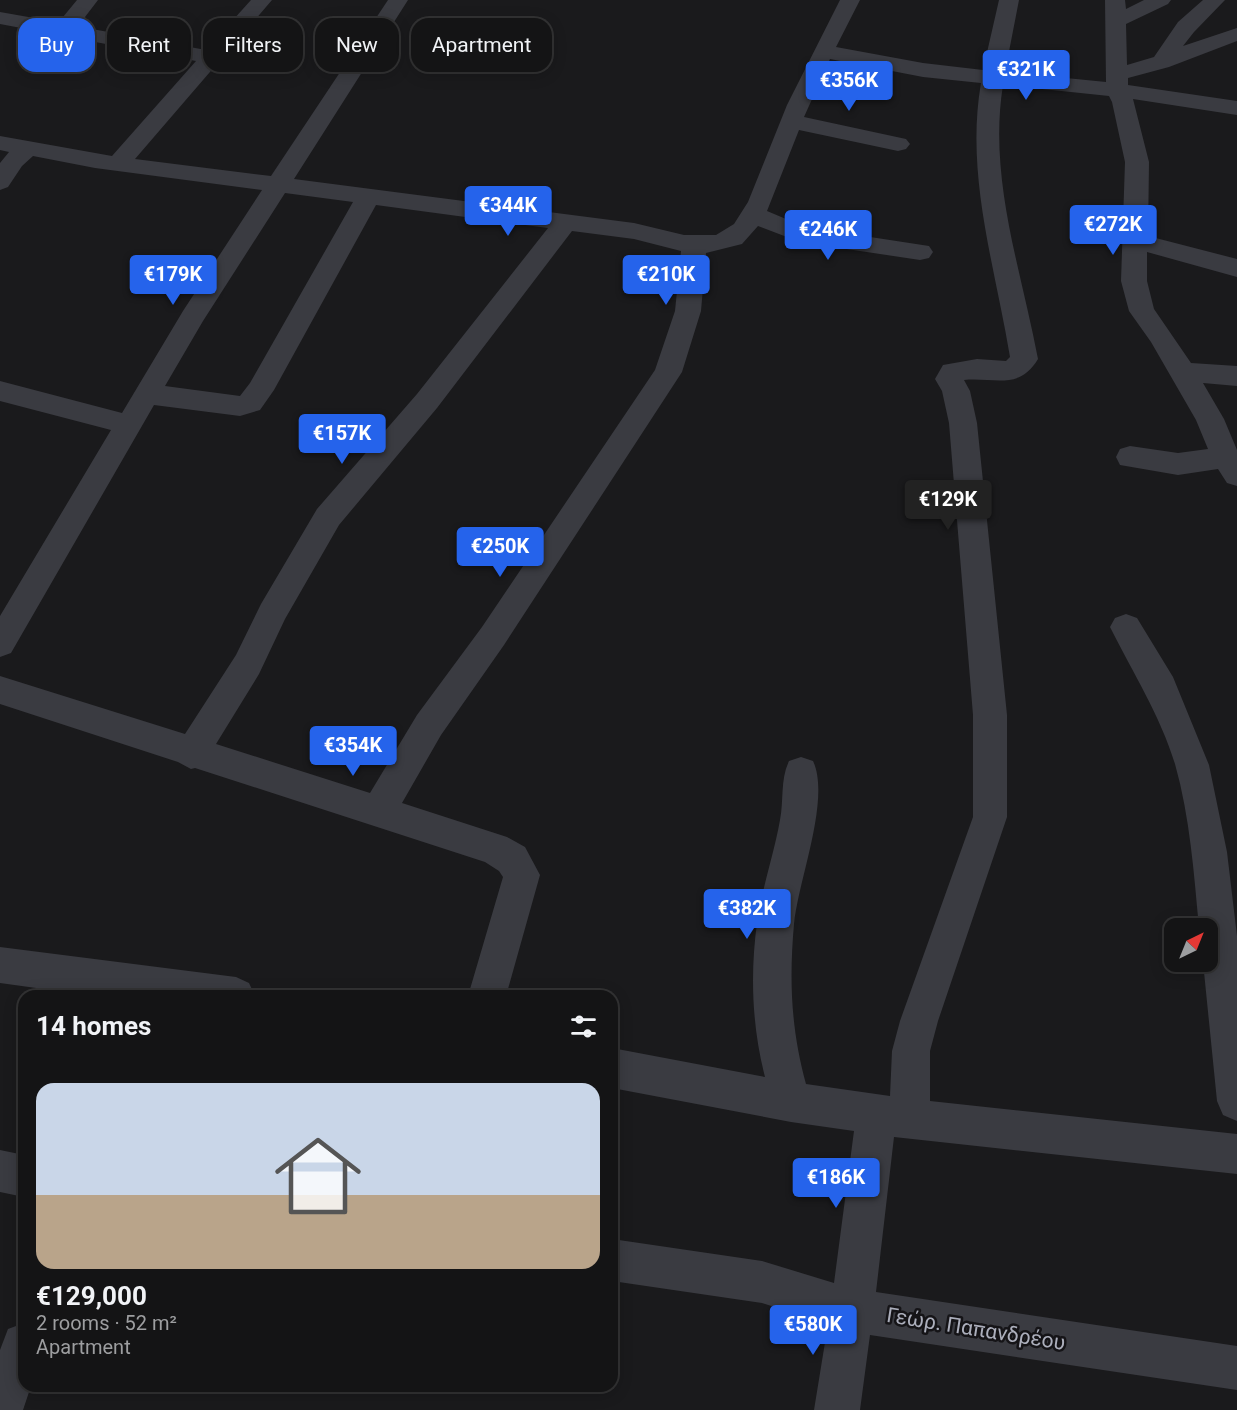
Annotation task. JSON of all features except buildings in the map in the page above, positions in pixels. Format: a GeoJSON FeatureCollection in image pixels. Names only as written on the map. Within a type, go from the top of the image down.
{"type":"FeatureCollection","features":[{"type":"Feature","properties":{"kind":"street"},"geometry":{"type":"LineString","coordinates":[[75,18],[88,0]]}},
{"type":"Feature","properties":{"kind":"street"},"geometry":{"type":"LineString","coordinates":[[246,18],[262,0]]}},
{"type":"Feature","properties":{"kind":"street"},"geometry":{"type":"LineString","coordinates":[[0,644],[146,394],[277,185],[398,0]]}},
{"type":"Feature","properties":{"kind":"street"},"geometry":{"type":"LineString","coordinates":[[0,143],[26,150],[277,185],[564,224],[634,231],[694,246],[716,244],[735,237],[752,214],[768,185],[791,121],[823,51],[850,0]]}},
{"type":"Feature","properties":{"kind":"street"},"geometry":{"type":"LineString","coordinates":[[837,1410],[851,1310],[893,1117],[916,1031],[990,817],[990,715],[982,616],[963,423],[956,391],[949,379],[953,372],[977,369],[1012,371],[1024,359],[997,229],[989,167],[988,123],[993,77],[1009,0]]}},
{"type":"Feature","properties":{"kind":"street"},"geometry":{"type":"LineString","coordinates":[[1130,457],[1168,465],[1202,463],[1231,466],[1210,419],[1142,311],[1134,281],[1137,162],[1116,82],[1116,11],[1161,0]]}},
{"type":"Feature","properties":{"kind":"street"},"geometry":{"type":"LineString","coordinates":[[1161,62],[1186,27],[1215,0]]}},
{"type":"Feature","properties":{"kind":"street"},"geometry":{"type":"LineString","coordinates":[[0,18],[18,22]]}},
{"type":"Feature","properties":{"kind":"street"},"geometry":{"type":"LineString","coordinates":[[1116,82],[1161,62],[1237,34]]}},
{"type":"Feature","properties":{"kind":"street"},"geometry":{"type":"LineString","coordinates":[[95,37],[203,56]]}},
{"type":"Feature","properties":{"kind":"street"},"geometry":{"type":"LineString","coordinates":[[823,51],[923,70],[993,77],[1116,82],[1237,108]]}},
{"type":"Feature","properties":{"kind":"street"},"geometry":{"type":"LineString","coordinates":[[118,162],[203,68]]}},
{"type":"Feature","properties":{"kind":"street"},"geometry":{"type":"LineString","coordinates":[[791,121],[898,144]]}},
{"type":"Feature","properties":{"kind":"street"},"geometry":{"type":"LineString","coordinates":[[0,182],[13,161],[26,150]]}},
{"type":"Feature","properties":{"kind":"street"},"geometry":{"type":"LineString","coordinates":[[146,394],[240,406],[250,403],[260,390],[368,197]]}},
{"type":"Feature","properties":{"kind":"street"},"geometry":{"type":"LineString","coordinates":[[752,214],[800,234],[846,243],[920,252]]}},
{"type":"Feature","properties":{"kind":"street"},"geometry":{"type":"LineString","coordinates":[[191,754],[248,664],[272,613],[328,517],[427,402],[564,224]]}},
{"type":"Feature","properties":{"kind":"street"},"geometry":{"type":"LineString","coordinates":[[1136,241],[1237,268]]}},
{"type":"Feature","properties":{"kind":"street"},"geometry":{"type":"LineString","coordinates":[[378,812],[429,725],[493,636],[668,372],[688,311],[692,288],[694,246]]}},
{"type":"Feature","properties":{"kind":"street"},"geometry":{"type":"LineString","coordinates":[[1182,372],[1237,376]]}},
{"type":"Feature","properties":{"kind":"street"},"geometry":{"type":"LineString","coordinates":[[0,391],[84,411],[127,425]]}},
{"type":"Feature","properties":{"kind":"street"},"geometry":{"type":"LineString","coordinates":[[1126,627],[1161,687],[1192,765],[1209,852],[1237,1101]]}},
{"type":"Feature","properties":{"kind":"street"},"geometry":{"type":"LineString","coordinates":[[0,690],[191,754],[494,849],[512,859],[522,875],[489,990]]}},
{"type":"Feature","properties":{"kind":"street"},"geometry":{"type":"LineString","coordinates":[[791,1102],[775,1041],[772,967],[776,921],[798,818],[801,772]]}},
{"type":"Feature","properties":{"kind":"street"},"geometry":{"type":"LineString","coordinates":[[0,965],[190,990]]}},
{"type":"Feature","properties":{"kind":"street"},"geometry":{"type":"LineString","coordinates":[[618,1069],[791,1102],[893,1117],[1237,1154]]}},
{"type":"Feature","properties":{"kind":"street"},"geometry":{"type":"LineString","coordinates":[[0,1172],[18,1175]]}},
{"type":"Feature","properties":{"kind":"street","name":"Γεώρ. Παπανδρέου"},"geometry":{"type":"LineString","coordinates":[[618,1261],[762,1282],[851,1310],[1237,1368]]}},
{"type":"Feature","properties":{"kind":"street"},"geometry":{"type":"LineString","coordinates":[[0,1410],[18,1361]]}}]}
